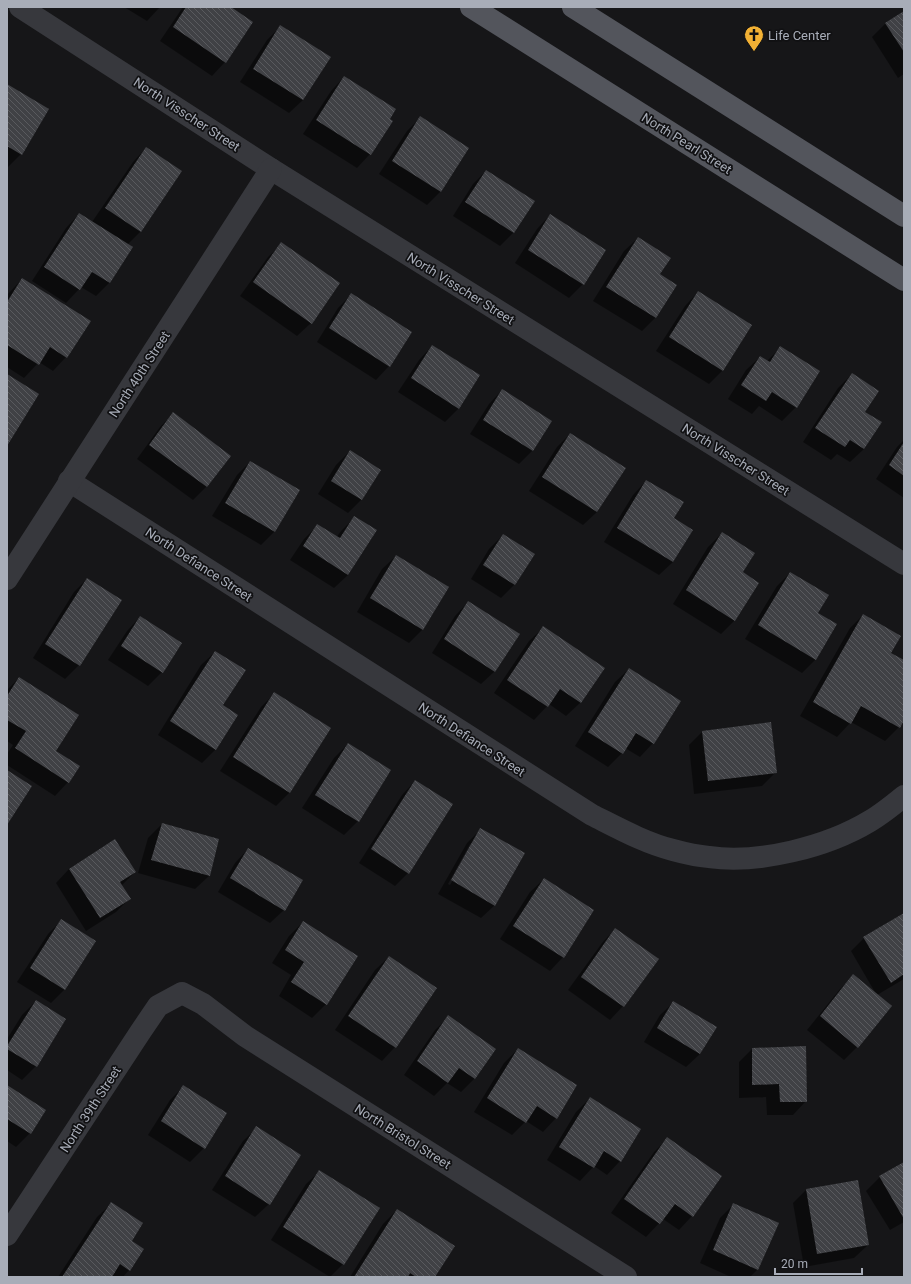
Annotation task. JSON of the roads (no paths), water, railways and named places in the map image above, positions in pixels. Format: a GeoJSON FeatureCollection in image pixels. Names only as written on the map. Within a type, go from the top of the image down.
{"type":"FeatureCollection","features":[{"type":"Feature","properties":{"kind":"main road","name":"North Pearl Street"},"geometry":{"type":"LineString","coordinates":[[471,7],[904,280]]}},
{"type":"Feature","properties":{"kind":"main road"},"geometry":{"type":"LineString","coordinates":[[573,7],[904,216]]}},
{"type":"Feature","properties":{"kind":"street","name":"North Visscher Street"},"geometry":{"type":"LineString","coordinates":[[20,7],[271,169],[904,564]]}},
{"type":"Feature","properties":{"kind":"street","name":"North 40th Street"},"geometry":{"type":"LineString","coordinates":[[7,579],[271,169]]}},
{"type":"Feature","properties":{"kind":"street","name":"North Defiance Street"},"geometry":{"type":"LineString","coordinates":[[69,481],[592,816],[641,839],[672,850],[709,858],[740,858],[775,855],[813,847],[847,833],[870,821],[904,796]]}},
{"type":"Feature","properties":{"kind":"street","name":"North 39th Street"},"geometry":{"type":"LineString","coordinates":[[7,1235],[158,1006],[182,993]]}},
{"type":"Feature","properties":{"kind":"street","name":"North Bristol Street"},"geometry":{"type":"LineString","coordinates":[[182,993],[203,1004],[245,1036],[626,1277]]}},
{"type":"Feature","properties":{"kind":"place","name":"Life Center"},"geometry":{"type":"Point","coordinates":[754,52]}}]}
